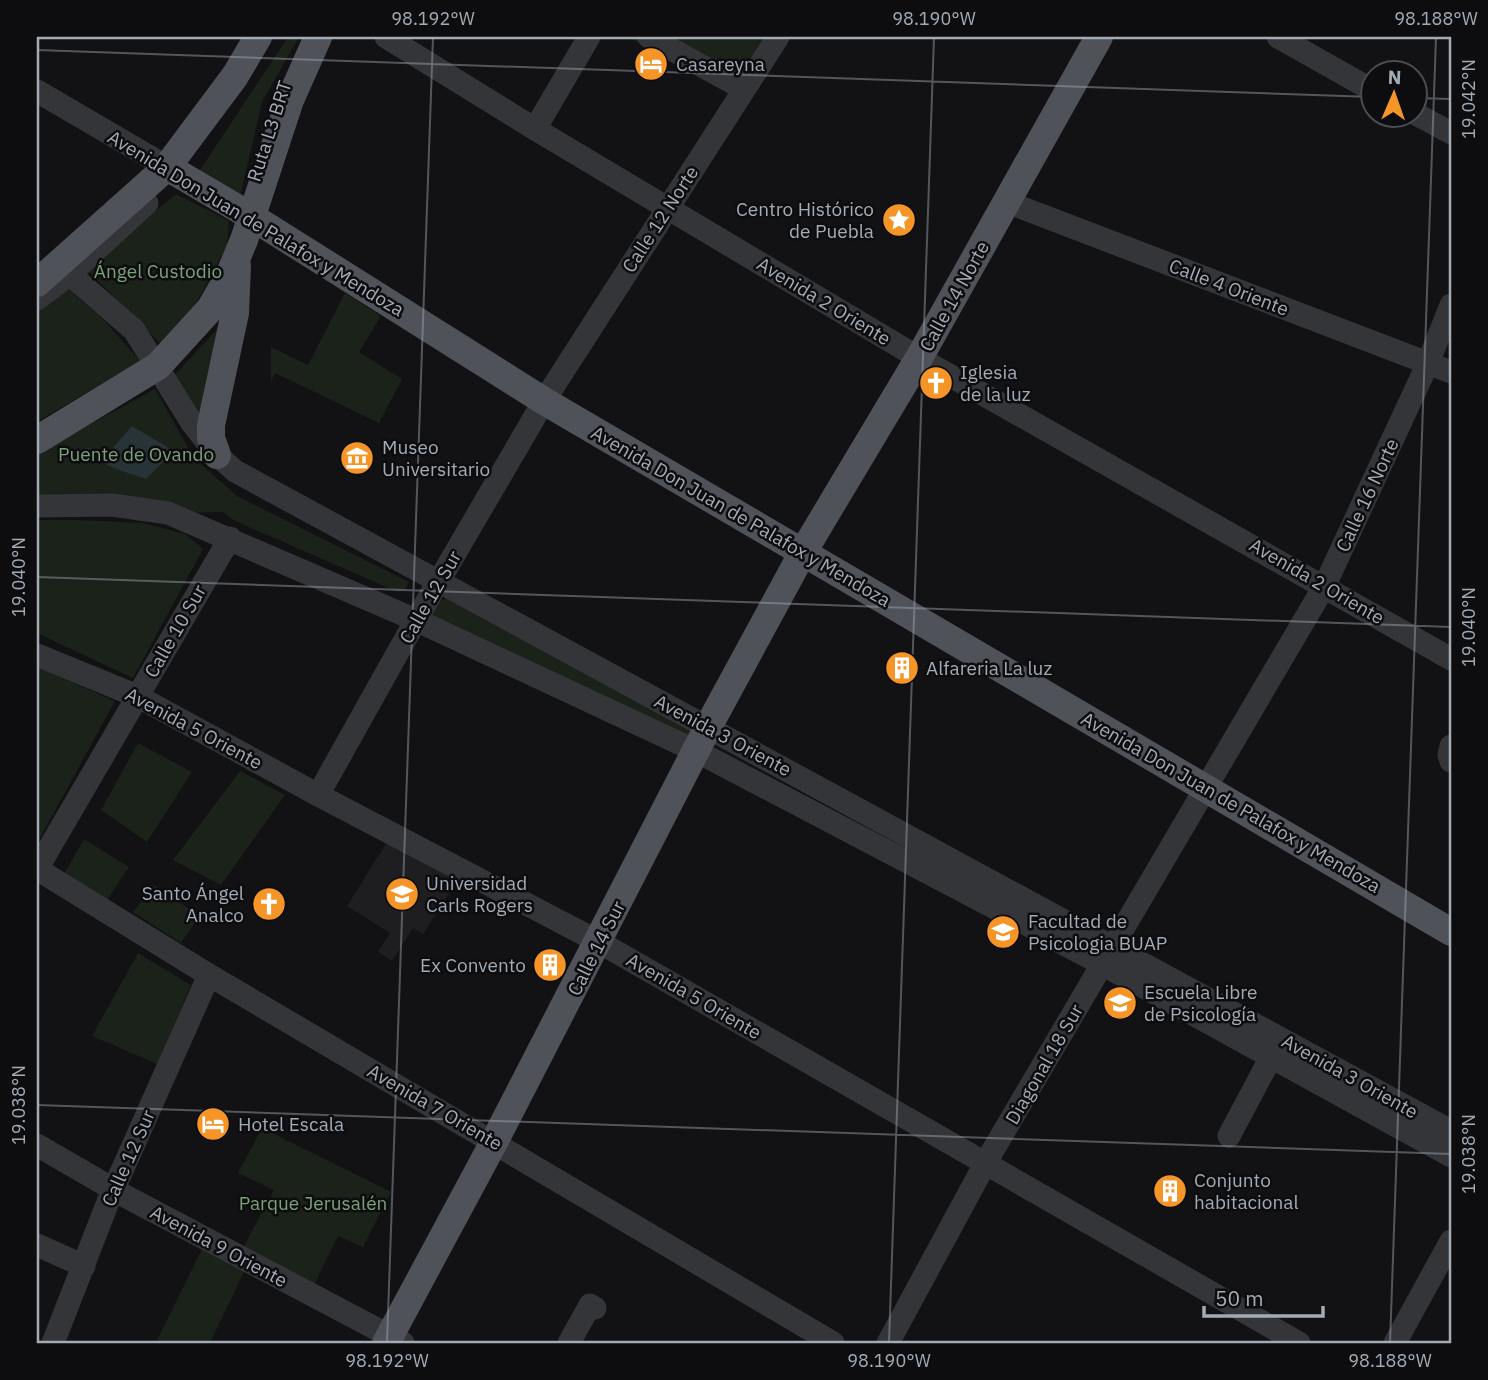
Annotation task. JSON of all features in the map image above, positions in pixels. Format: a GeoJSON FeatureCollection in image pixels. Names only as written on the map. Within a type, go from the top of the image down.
{"type":"FeatureCollection","features":[{"type":"Feature","properties":{"kind":"main road"},"geometry":{"type":"LineString","coordinates":[[37,283],[65,269],[173,170],[258,37]]}},
{"type":"Feature","properties":{"kind":"main road"},"geometry":{"type":"LineString","coordinates":[[37,440],[156,362],[210,309],[237,255],[248,214],[290,100],[318,37]]}},
{"type":"Feature","properties":{"kind":"main road","name":"Calle 14 Norte"},"geometry":{"type":"LineString","coordinates":[[803,552],[919,358],[1099,37]]}},
{"type":"Feature","properties":{"kind":"main road","name":"Avenida Don Juan de Palafox y Mendoza"},"geometry":{"type":"LineString","coordinates":[[173,170],[248,214],[544,401],[1451,932]]}},
{"type":"Feature","properties":{"kind":"main road"},"geometry":{"type":"LineString","coordinates":[[217,455],[211,438],[211,425],[235,313],[237,255]]}},
{"type":"Feature","properties":{"kind":"main road","name":"Calle 14 Sur"},"geometry":{"type":"LineString","coordinates":[[393,1341],[702,739],[803,552]]}},
{"type":"Feature","properties":{"kind":"street"},"geometry":{"type":"LineString","coordinates":[[173,170],[272,37]]}},
{"type":"Feature","properties":{"kind":"street","name":"Ruta L3 BRT"},"geometry":{"type":"LineString","coordinates":[[37,427],[156,362],[203,302],[248,214],[279,93],[304,37]]}},
{"type":"Feature","properties":{"kind":"street","name":"Avenida 2 Oriente"},"geometry":{"type":"LineString","coordinates":[[386,37],[495,95],[535,129],[919,358],[1325,585],[1451,659]]}},
{"type":"Feature","properties":{"kind":"street"},"geometry":{"type":"LineString","coordinates":[[535,129],[589,37]]}},
{"type":"Feature","properties":{"kind":"street"},"geometry":{"type":"LineString","coordinates":[[649,37],[744,89]]}},
{"type":"Feature","properties":{"kind":"street","name":"Calle 12 Norte"},"geometry":{"type":"LineString","coordinates":[[544,401],[778,37]]}},
{"type":"Feature","properties":{"kind":"street"},"geometry":{"type":"LineString","coordinates":[[1278,37],[1305,45],[1358,80]]}},
{"type":"Feature","properties":{"kind":"street","name":"Avenida Don Juan de Palafox y Mendoza"},"geometry":{"type":"LineString","coordinates":[[37,91],[173,170]]}},
{"type":"Feature","properties":{"kind":"street"},"geometry":{"type":"LineString","coordinates":[[1428,121],[1451,134]]}},
{"type":"Feature","properties":{"kind":"street","name":"Calle 4 Oriente"},"geometry":{"type":"LineString","coordinates":[[1007,202],[1451,372]]}},
{"type":"Feature","properties":{"kind":"street"},"geometry":{"type":"LineString","coordinates":[[37,299],[65,269]]}},
{"type":"Feature","properties":{"kind":"street","name":"Avenida 3 Oriente"},"geometry":{"type":"LineString","coordinates":[[65,269],[125,320],[156,362],[176,400],[217,455],[235,471],[439,580],[702,739],[1319,1071],[1451,1156]]}},
{"type":"Feature","properties":{"kind":"street","name":"Calle 16 Norte"},"geometry":{"type":"LineString","coordinates":[[1206,788],[1325,585],[1428,363],[1451,305]]}},
{"type":"Feature","properties":{"kind":"street","name":"Calle 12 Sur"},"geometry":{"type":"LineString","coordinates":[[318,795],[544,401]]}},
{"type":"Feature","properties":{"kind":"street","name":"Avenida 3 Oriente"},"geometry":{"type":"LineString","coordinates":[[37,506],[112,505],[141,507],[168,513],[702,739]]}},
{"type":"Feature","properties":{"kind":"street","name":"Calle 10 Sur"},"geometry":{"type":"LineString","coordinates":[[37,869],[230,538]]}},
{"type":"Feature","properties":{"kind":"street","name":"Avenida 5 Oriente"},"geometry":{"type":"LineString","coordinates":[[37,655],[137,696],[318,795],[599,942],[1299,1343]]}},
{"type":"Feature","properties":{"kind":"street"},"geometry":{"type":"LineString","coordinates":[[1451,746],[1451,761]]}},
{"type":"Feature","properties":{"kind":"street","name":"Diagonal 18 Sur"},"geometry":{"type":"LineString","coordinates":[[888,1343],[986,1162],[1206,788]]}},
{"type":"Feature","properties":{"kind":"street","name":"Avenida 7 Oriente"},"geometry":{"type":"LineString","coordinates":[[37,869],[209,975],[833,1343]]}},
{"type":"Feature","properties":{"kind":"street","name":"Avenida 3 Oriente"},"geometry":{"type":"LineString","coordinates":[[1107,955],[1271,1057],[1319,1071],[1451,1131]]}},
{"type":"Feature","properties":{"kind":"street","name":"Calle 12 Sur"},"geometry":{"type":"LineString","coordinates":[[53,1343],[115,1189],[209,975]]}},
{"type":"Feature","properties":{"kind":"street"},"geometry":{"type":"LineString","coordinates":[[1229,1136],[1271,1057]]}},
{"type":"Feature","properties":{"kind":"street","name":"Avenida 9 Oriente"},"geometry":{"type":"LineString","coordinates":[[37,1145],[393,1341]]}},
{"type":"Feature","properties":{"kind":"street"},"geometry":{"type":"LineString","coordinates":[[1395,1343],[1451,1241]]}},
{"type":"Feature","properties":{"kind":"street"},"geometry":{"type":"LineString","coordinates":[[37,1245],[84,1266]]}},
{"type":"Feature","properties":{"kind":"street"},"geometry":{"type":"LineString","coordinates":[[569,1343],[590,1305],[596,1308]]}},
{"type":"Feature","properties":{"kind":"shaded area"},"geometry":{"type":"Polygon","coordinates":[[[132,426],[174,451],[146,479],[106,464],[85,448],[111,450],[132,426]]]}},
{"type":"Feature","properties":{"kind":"shaded area","name":"Universidad Carls Rogers"},"geometry":{"type":"Polygon","coordinates":[[[389,839],[457,881],[423,934],[413,928],[392,961],[378,952],[390,933],[347,906],[389,839]]]}},
{"type":"Feature","properties":{"kind":"green space"},"geometry":{"type":"Polygon","coordinates":[[[288,37],[299,37],[262,102],[240,197],[199,176],[200,170],[288,37]]]}},
{"type":"Feature","properties":{"kind":"green space"},"geometry":{"type":"Polygon","coordinates":[[[628,37],[774,37],[739,96],[696,71],[694,75],[628,37]]]}},
{"type":"Feature","properties":{"kind":"green space","name":"Ángel Custodio"},"geometry":{"type":"Polygon","coordinates":[[[176,194],[229,221],[227,246],[191,312],[162,345],[85,268],[176,194]]]}},
{"type":"Feature","properties":{"kind":"green space"},"geometry":{"type":"Polygon","coordinates":[[[70,290],[105,321],[140,361],[37,422],[37,310],[52,294],[70,290]]]}},
{"type":"Feature","properties":{"kind":"green space"},"geometry":{"type":"Polygon","coordinates":[[[345,293],[381,316],[359,352],[402,379],[379,423],[275,373],[271,382],[271,347],[308,365],[345,293]]]}},
{"type":"Feature","properties":{"kind":"green space"},"geometry":{"type":"Polygon","coordinates":[[[220,326],[200,417],[170,380],[220,326]]]}},
{"type":"Feature","properties":{"kind":"green space","name":"Puente de Ovando"},"geometry":{"type":"Polygon","coordinates":[[[155,389],[194,458],[237,496],[409,582],[406,588],[398,592],[235,521],[223,512],[186,513],[37,501],[37,453],[155,389]]]}},
{"type":"Feature","properties":{"kind":"green space"},"geometry":{"type":"Polygon","coordinates":[[[37,520],[143,523],[185,534],[203,549],[133,678],[37,633],[37,520]]]}},
{"type":"Feature","properties":{"kind":"green space"},"geometry":{"type":"Polygon","coordinates":[[[450,597],[687,728],[690,733],[685,739],[432,616],[438,604],[450,597]]]}},
{"type":"Feature","properties":{"kind":"green space"},"geometry":{"type":"Polygon","coordinates":[[[37,667],[115,701],[37,844],[37,667]]]}},
{"type":"Feature","properties":{"kind":"green space"},"geometry":{"type":"Polygon","coordinates":[[[138,743],[192,772],[147,842],[101,810],[138,743]]]}},
{"type":"Feature","properties":{"kind":"green space"},"geometry":{"type":"Polygon","coordinates":[[[240,771],[285,795],[221,885],[173,860],[240,771]]]}},
{"type":"Feature","properties":{"kind":"green space"},"geometry":{"type":"Polygon","coordinates":[[[84,839],[129,867],[107,900],[64,874],[84,839]]]}},
{"type":"Feature","properties":{"kind":"green space"},"geometry":{"type":"Polygon","coordinates":[[[154,885],[200,916],[181,943],[133,912],[154,885]]]}},
{"type":"Feature","properties":{"kind":"green space"},"geometry":{"type":"Polygon","coordinates":[[[138,953],[191,985],[157,1064],[92,1036],[138,953]]]}},
{"type":"Feature","properties":{"kind":"green space","name":"Parque Jerusalén"},"geometry":{"type":"Polygon","coordinates":[[[262,1128],[391,1192],[363,1247],[338,1236],[314,1285],[244,1246],[274,1190],[238,1173],[262,1128]]]}},
{"type":"Feature","properties":{"kind":"green space"},"geometry":{"type":"Polygon","coordinates":[[[202,1249],[245,1270],[210,1343],[163,1343],[157,1340],[202,1249]]]}},
{"type":"Feature","properties":{"kind":"place","name":"Casareyna"},"geometry":{"type":"Point","coordinates":[651,64]}},
{"type":"Feature","properties":{"kind":"place","name":"Centro Histórico de Puebla"},"geometry":{"type":"Point","coordinates":[899,220]}},
{"type":"Feature","properties":{"kind":"place","name":"Iglesia de la luz"},"geometry":{"type":"Point","coordinates":[936,383]}},
{"type":"Feature","properties":{"kind":"place","name":"Museo Universitario"},"geometry":{"type":"Point","coordinates":[357,458]}},
{"type":"Feature","properties":{"kind":"place","name":"Alfareria La luz"},"geometry":{"type":"Point","coordinates":[902,668]}},
{"type":"Feature","properties":{"kind":"place","name":"Universidad Carls Rogers"},"geometry":{"type":"Point","coordinates":[402,894]}},
{"type":"Feature","properties":{"kind":"place","name":"Santo Ángel Analco"},"geometry":{"type":"Point","coordinates":[269,904]}},
{"type":"Feature","properties":{"kind":"place","name":"Facultad de Psicologia BUAP"},"geometry":{"type":"Point","coordinates":[1003,932]}},
{"type":"Feature","properties":{"kind":"place","name":"Ex Convento"},"geometry":{"type":"Point","coordinates":[550,965]}},
{"type":"Feature","properties":{"kind":"place","name":"Escuela Libre de Psicología"},"geometry":{"type":"Point","coordinates":[1120,1003]}},
{"type":"Feature","properties":{"kind":"place","name":"Hotel Escala"},"geometry":{"type":"Point","coordinates":[213,1124]}},
{"type":"Feature","properties":{"kind":"place","name":"Conjunto habitacional"},"geometry":{"type":"Point","coordinates":[1170,1191]}}]}
